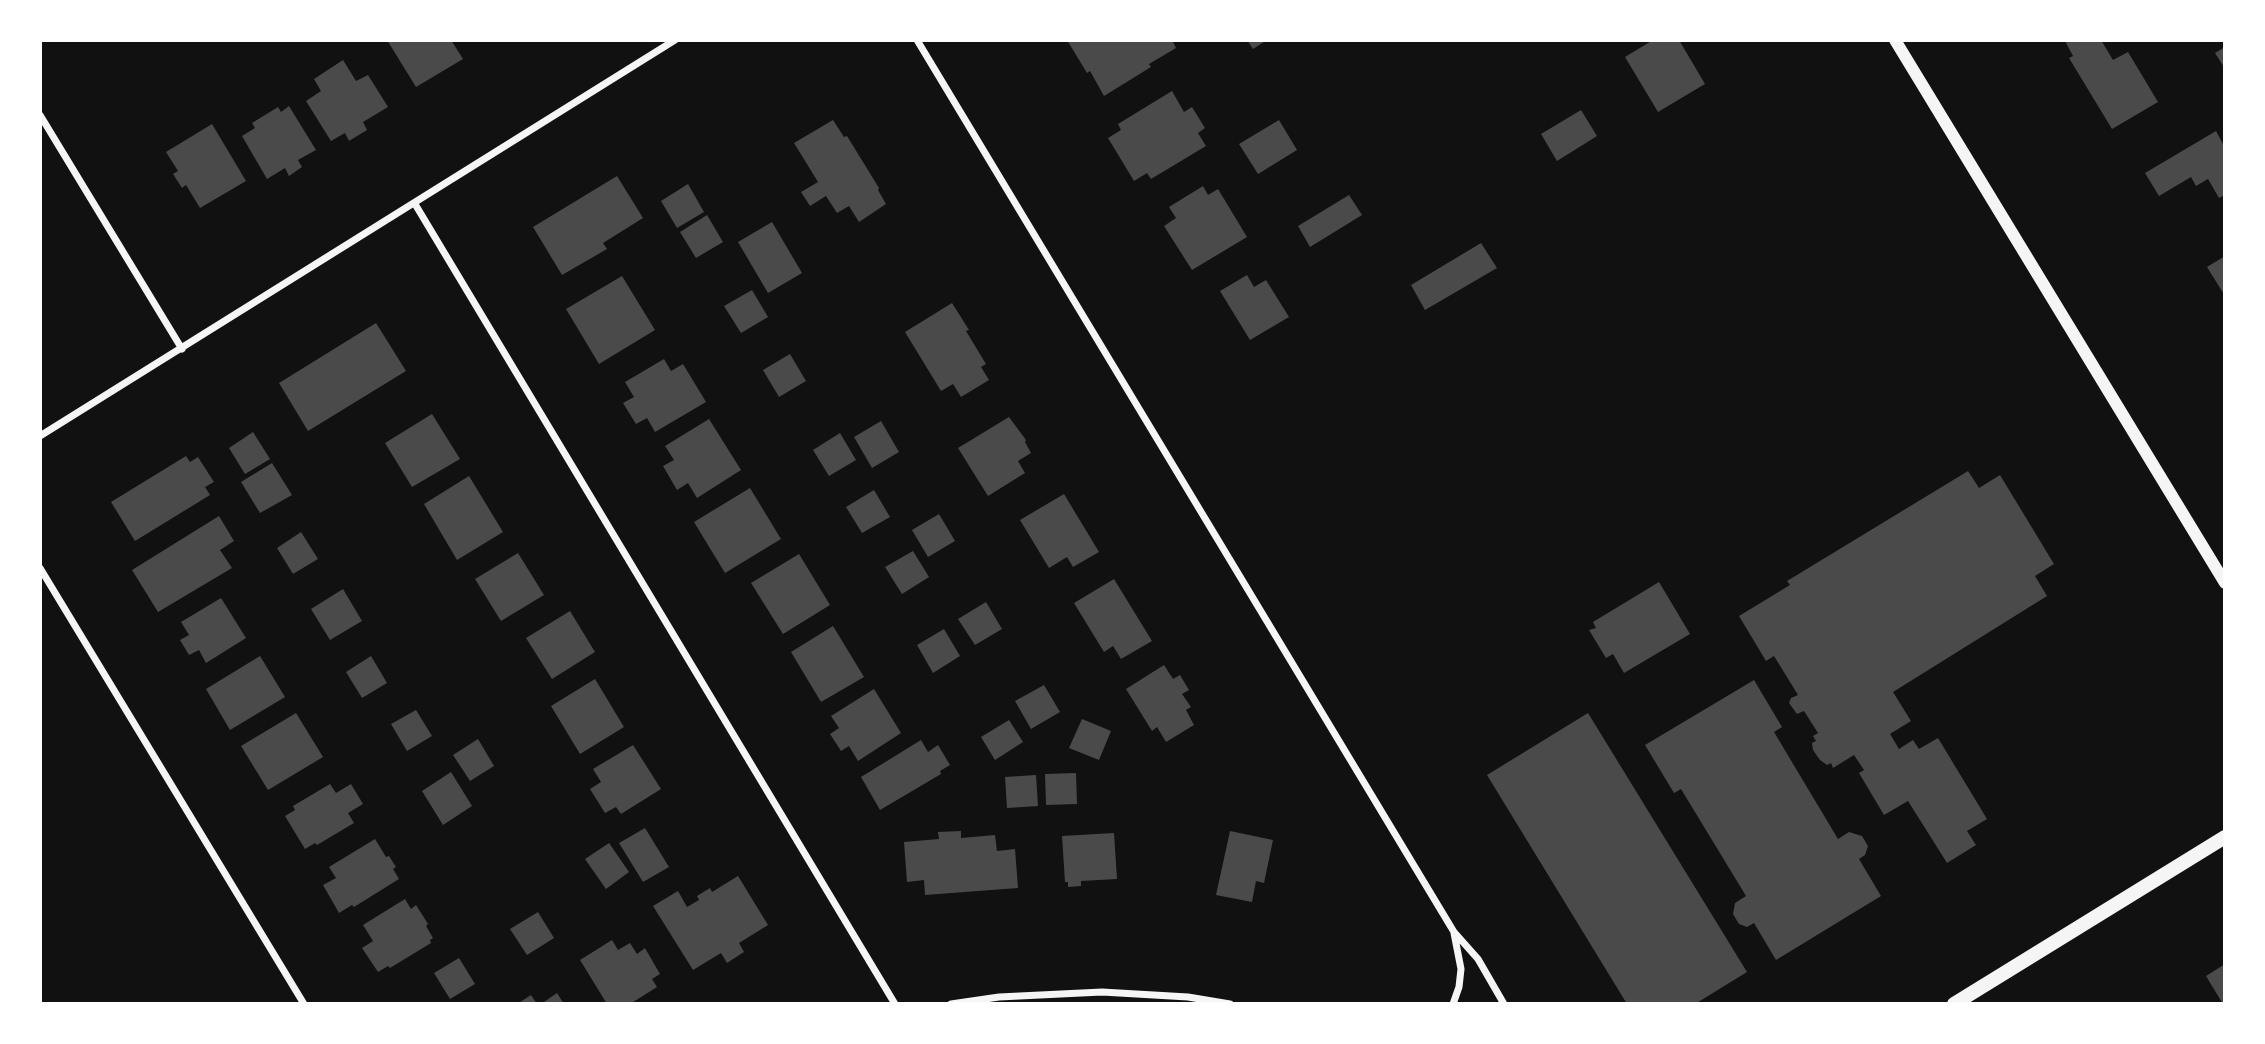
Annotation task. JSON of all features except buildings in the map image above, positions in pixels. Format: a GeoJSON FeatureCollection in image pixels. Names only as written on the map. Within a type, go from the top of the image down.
{"type":"FeatureCollection","features":[{"type":"Feature","properties":{"kind":"main road"},"geometry":{"type":"LineString","coordinates":[[1954,1004],[2225,837]]}},
{"type":"Feature","properties":{"kind":"street"},"geometry":{"type":"LineString","coordinates":[[40,436],[675,40]]}},
{"type":"Feature","properties":{"kind":"street"},"geometry":{"type":"LineString","coordinates":[[917,40],[1454,932],[1478,959],[1504,1004]]}},
{"type":"Feature","properties":{"kind":"street"},"geometry":{"type":"LineString","coordinates":[[1895,40],[2225,583]]}},
{"type":"Feature","properties":{"kind":"street"},"geometry":{"type":"LineString","coordinates":[[40,115],[181,349]]}},
{"type":"Feature","properties":{"kind":"street"},"geometry":{"type":"LineString","coordinates":[[415,204],[895,1004]]}},
{"type":"Feature","properties":{"kind":"street"},"geometry":{"type":"LineString","coordinates":[[40,568],[304,1004]]}},
{"type":"Feature","properties":{"kind":"street"},"geometry":{"type":"LineString","coordinates":[[1453,1004],[1460,987],[1461,969],[1454,932]]}},
{"type":"Feature","properties":{"kind":"street"},"geometry":{"type":"LineString","coordinates":[[951,1004],[999,997],[1102,992],[1188,997],[1230,1004]]}}]}
